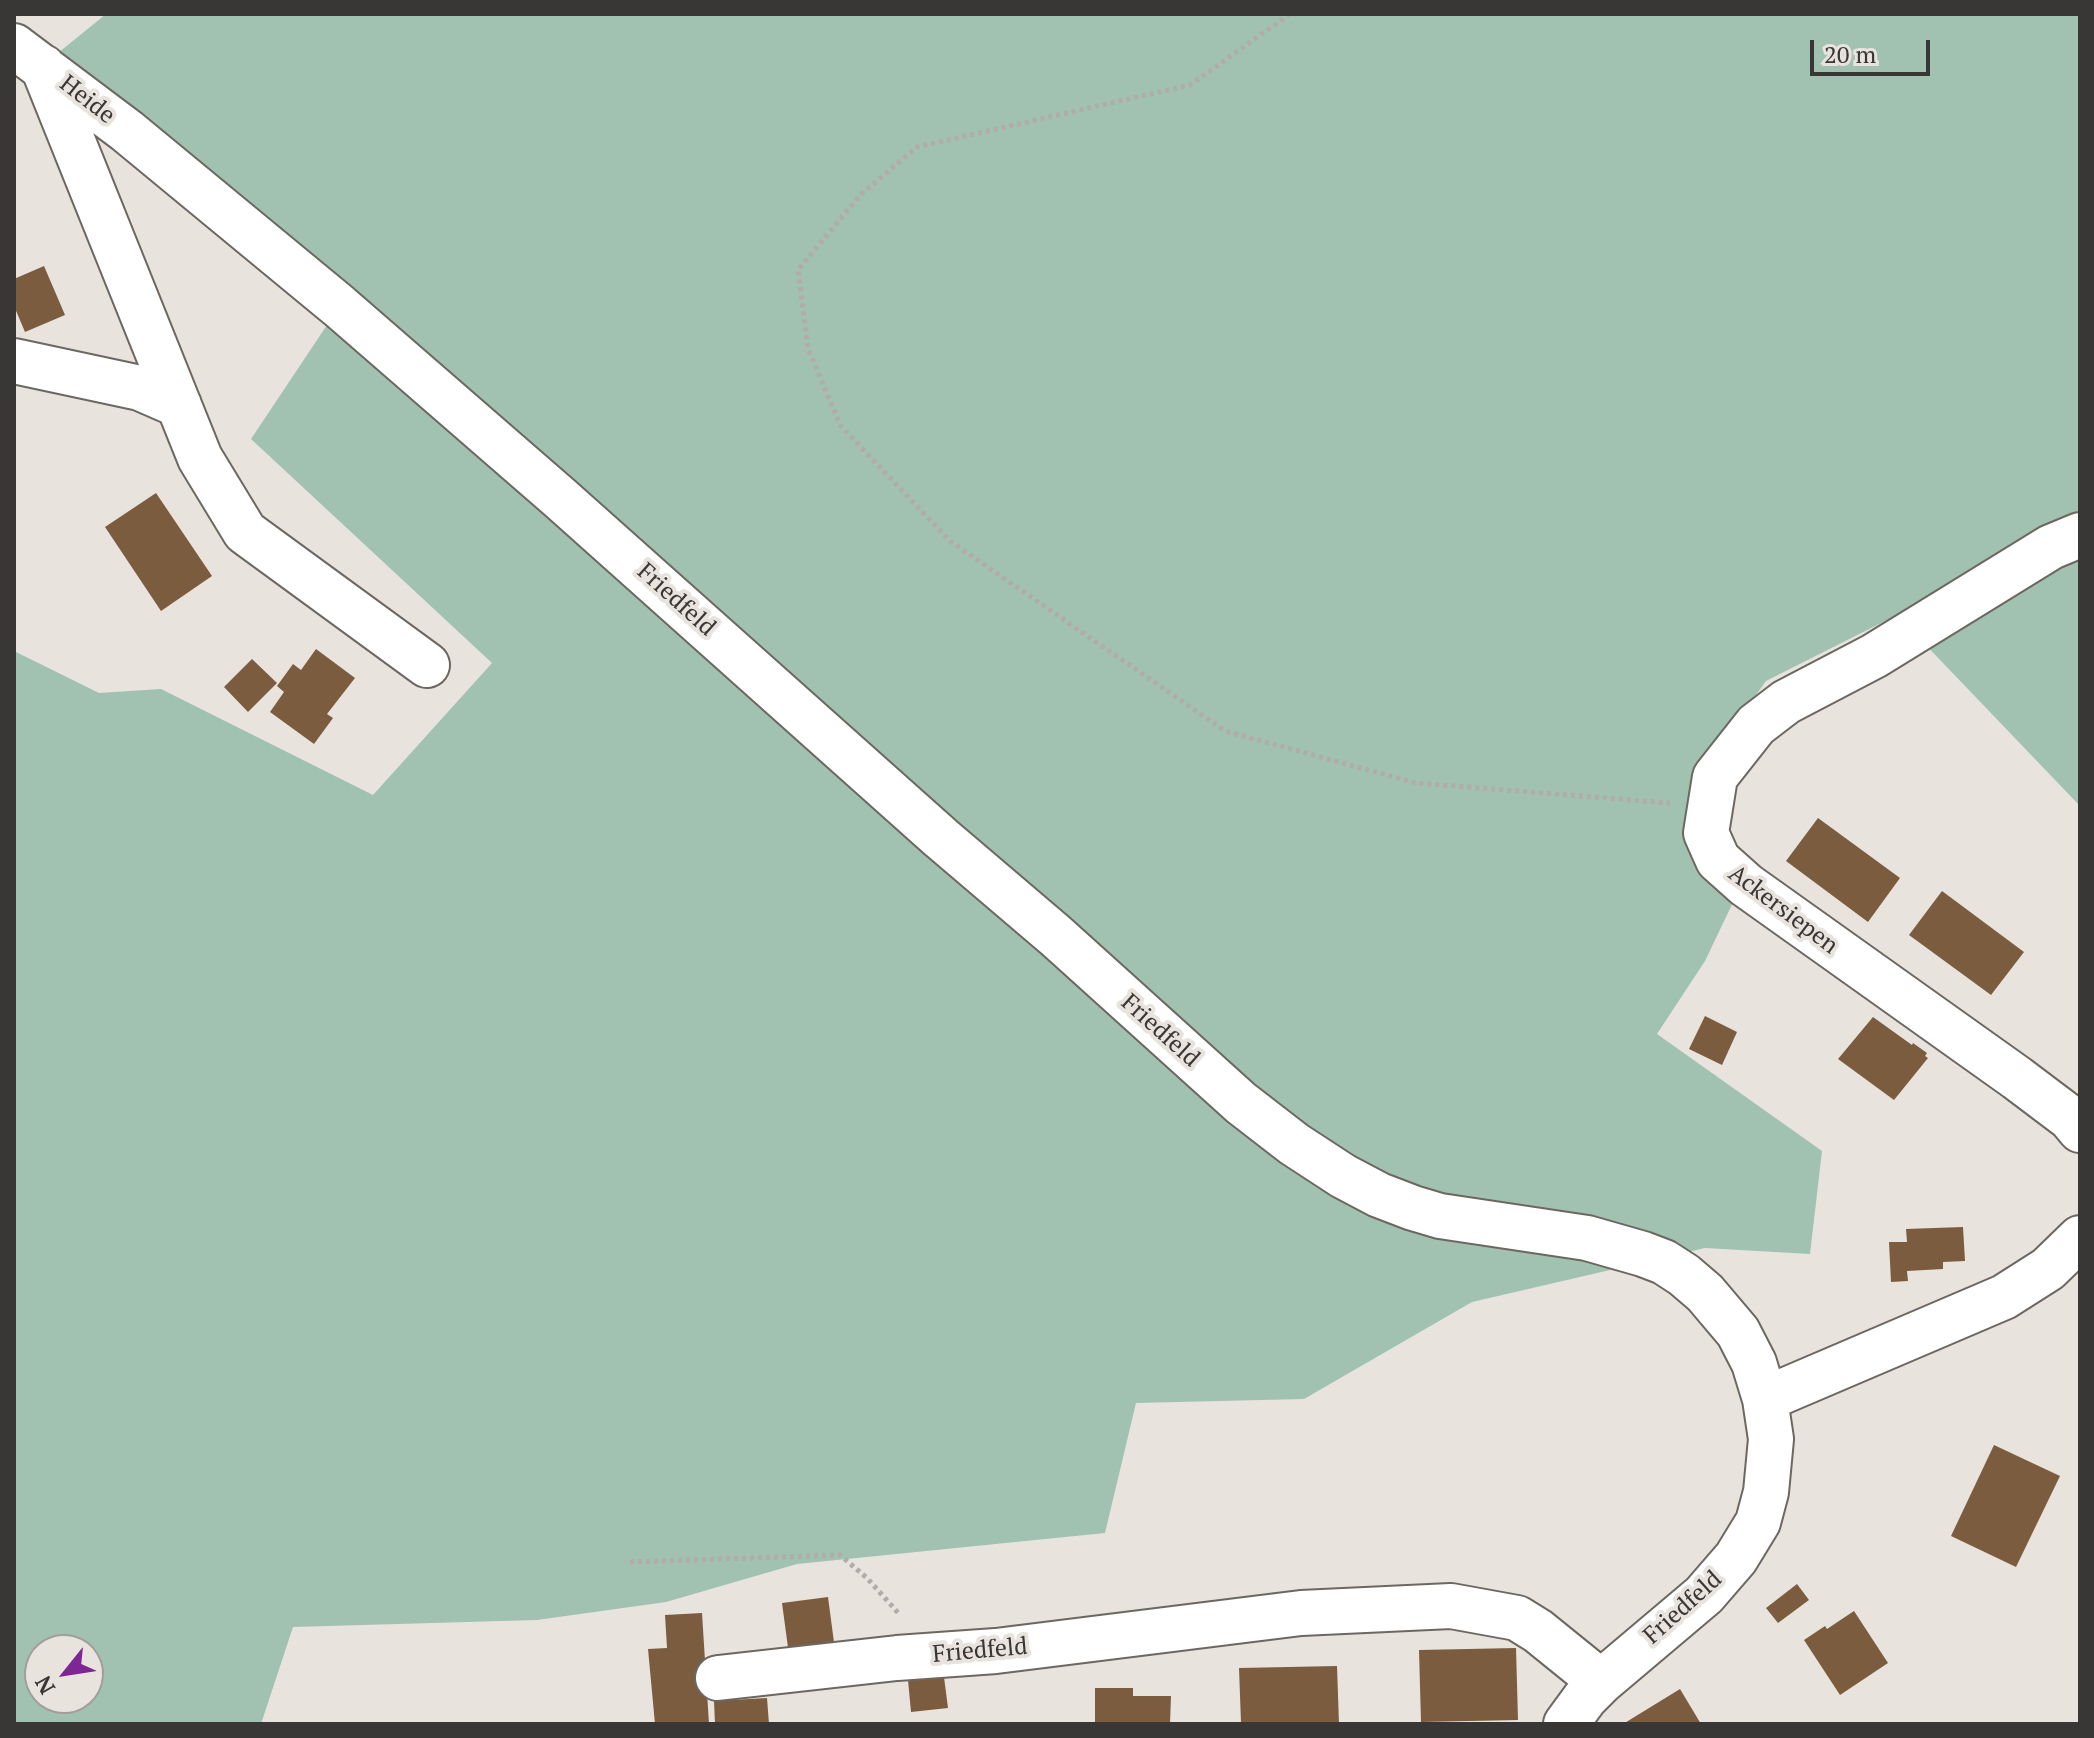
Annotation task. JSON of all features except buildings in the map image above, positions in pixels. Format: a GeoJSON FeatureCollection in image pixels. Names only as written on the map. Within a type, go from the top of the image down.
{"type":"FeatureCollection","features":[{"type":"Feature","properties":{"kind":"street","name":"Heide"},"geometry":{"type":"LineString","coordinates":[[28,56],[127,131],[339,306]]}},
{"type":"Feature","properties":{"kind":"street","name":"Heide"},"geometry":{"type":"LineString","coordinates":[[28,56],[200,458],[245,532],[427,665]]}},
{"type":"Feature","properties":{"kind":"street","name":"Friedfeld"},"geometry":{"type":"LineString","coordinates":[[339,306],[1056,936],[1241,1103],[1294,1144],[1379,1195],[1413,1208],[1440,1216],[1587,1238],[1643,1254],[1664,1262],[1705,1293],[1738,1332],[1754,1363],[1765,1399],[1771,1439],[1766,1492],[1758,1522],[1736,1558],[1704,1595],[1601,1682],[1566,1724]]}},
{"type":"Feature","properties":{"kind":"street"},"geometry":{"type":"LineString","coordinates":[[14,361],[140,388],[179,405]]}},
{"type":"Feature","properties":{"kind":"street","name":"Ackersiepen"},"geometry":{"type":"LineString","coordinates":[[2080,535],[2051,547],[1874,656],[1786,702],[1756,725],[1715,777],[1706,833],[1718,860],[1746,885],[2017,1078],[2070,1118],[2080,1130]]}},
{"type":"Feature","properties":{"kind":"street"},"geometry":{"type":"LineString","coordinates":[[1765,1399],[2004,1297],[2048,1269],[2080,1238]]}},
{"type":"Feature","properties":{"kind":"street","name":"Friedfeld"},"geometry":{"type":"LineString","coordinates":[[718,1678],[996,1651],[1301,1613],[1451,1606],[1517,1618],[1601,1682]]}},
{"type":"Feature","properties":{"kind":"path"},"geometry":{"type":"LineString","coordinates":[[1290,14],[1190,85],[917,147],[861,194],[798,270],[808,348],[840,425],[950,541],[1225,731],[1416,783],[1690,804],[1715,777]]}},
{"type":"Feature","properties":{"kind":"path"},"geometry":{"type":"LineString","coordinates":[[630,1562],[840,1555],[867,1578],[937,1655]]}},
{"type":"Feature","properties":{"kind":"green space"},"geometry":{"type":"Polygon","coordinates":[[[106,14],[2080,14],[2080,806],[1897,615],[1766,681],[1696,779],[1737,894],[1705,961],[1657,1034],[1822,1151],[1810,1254],[1705,1248],[1472,1302],[1304,1399],[1136,1403],[1105,1533],[797,1564],[666,1602],[537,1620],[293,1627],[261,1724],[14,1724],[14,651],[99,693],[161,689],[373,795],[492,663],[251,439],[339,307],[42,66],[106,14]]]}}]}
